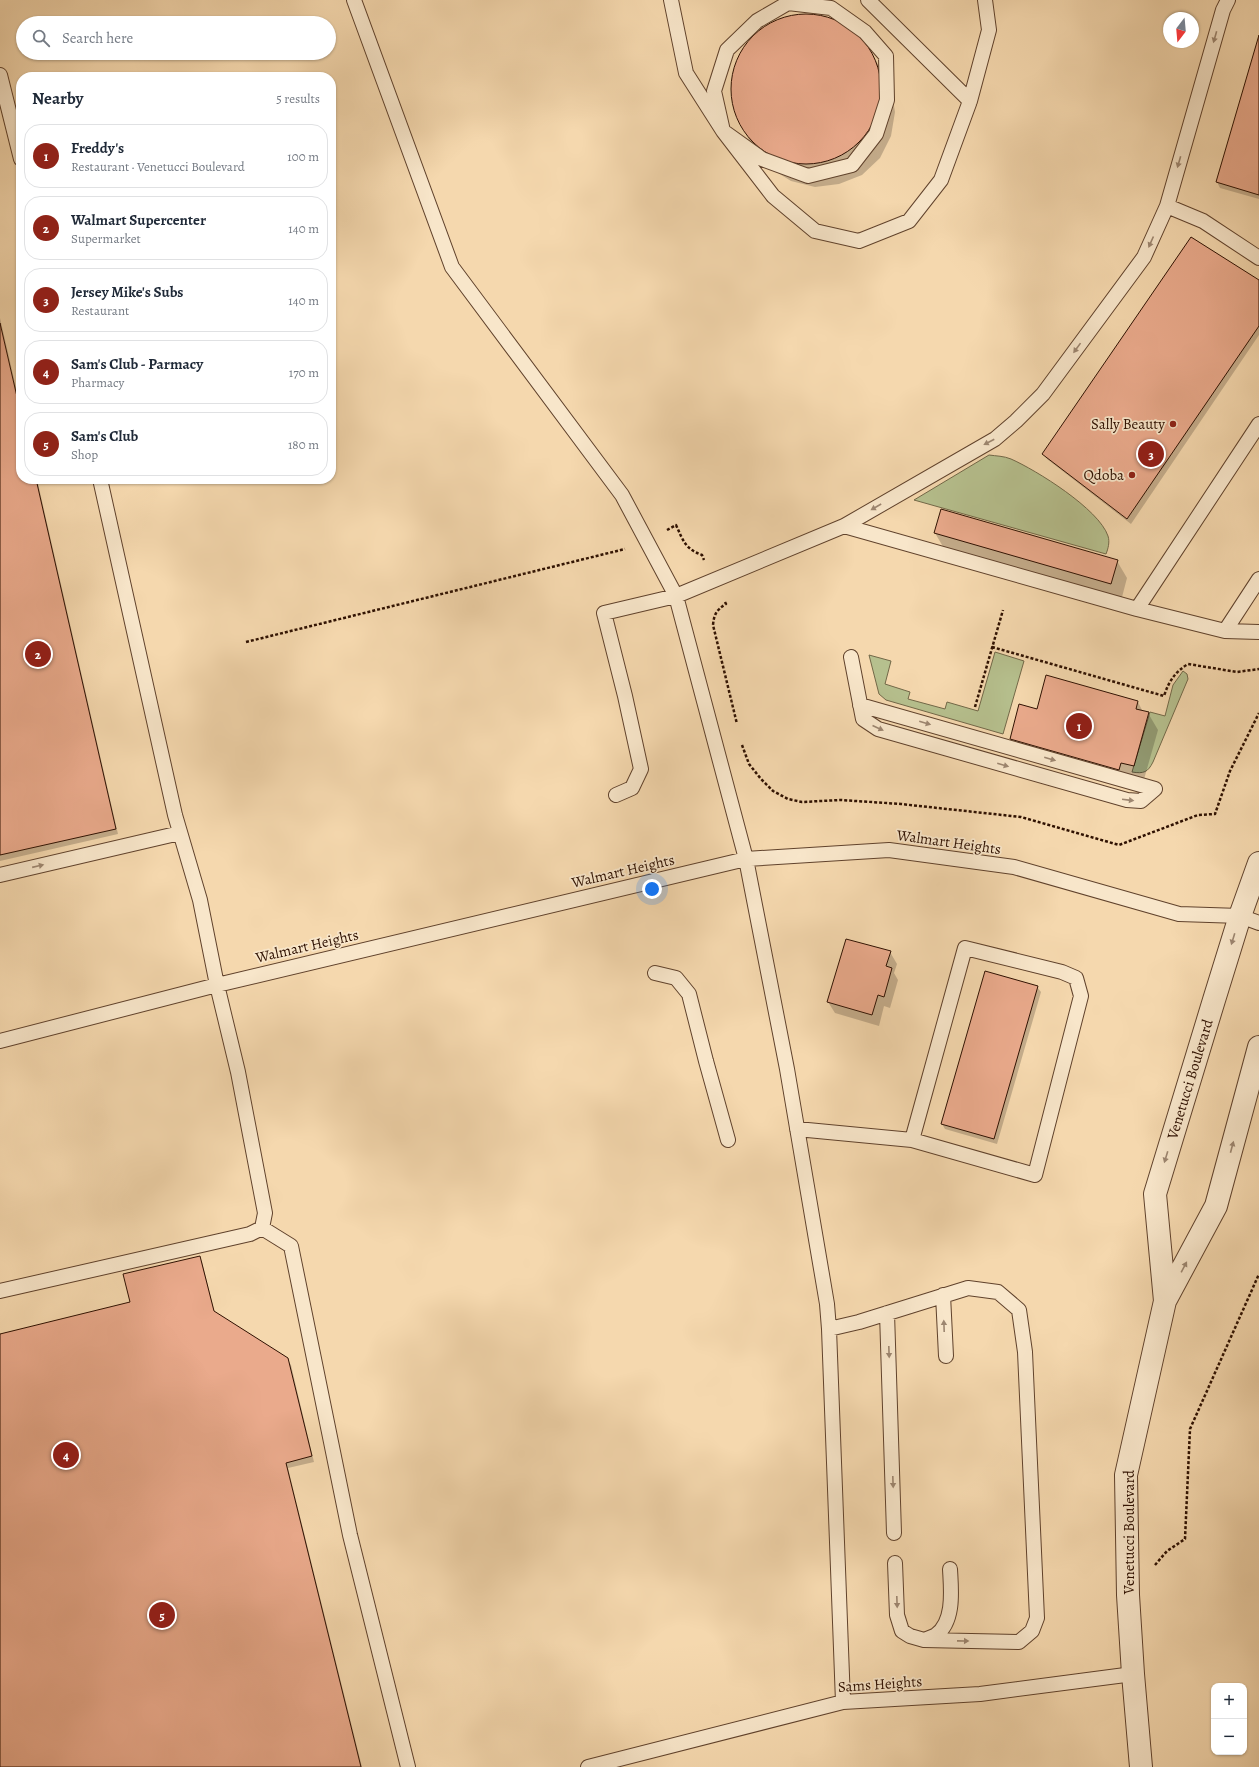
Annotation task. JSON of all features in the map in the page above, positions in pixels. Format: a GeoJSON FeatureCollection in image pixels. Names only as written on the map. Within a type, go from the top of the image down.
{"type":"FeatureCollection","features":[{"type":"Feature","properties":{"kind":"street","name":"Venetucci Boulevard"},"geometry":{"type":"LineString","coordinates":[[1165,1301],[1155,1194],[1249,920],[1259,863]]}},
{"type":"Feature","properties":{"kind":"street","name":"Venetucci Boulevard"},"geometry":{"type":"LineString","coordinates":[[1141,1767],[1128,1594],[1126,1475],[1165,1301],[1216,1206],[1259,1047]]}},
{"type":"Feature","properties":{"kind":"lane"},"geometry":{"type":"LineString","coordinates":[[354,0],[452,267],[622,495],[676,596],[746,859],[797,1129],[827,1304],[844,1702]]}},
{"type":"Feature","properties":{"kind":"lane"},"geometry":{"type":"LineString","coordinates":[[671,0],[686,73],[723,131],[773,196],[815,232],[860,241],[909,221],[941,180],[970,101],[989,30],[985,0]]}},
{"type":"Feature","properties":{"kind":"lane"},"geometry":{"type":"LineString","coordinates":[[868,0],[970,101]]}},
{"type":"Feature","properties":{"kind":"lane"},"geometry":{"type":"LineString","coordinates":[[616,795],[632,788],[641,769],[633,727],[604,612],[676,596],[844,526],[995,439],[1016,421],[1043,394],[1144,257],[1167,206],[1223,10],[1228,0]]}},
{"type":"Feature","properties":{"kind":"lane"},"geometry":{"type":"LineString","coordinates":[[788,3],[831,8],[865,32],[886,56],[887,100],[876,134],[852,165],[808,176],[762,159],[723,131],[714,91],[727,50],[757,21],[788,3]]}},
{"type":"Feature","properties":{"kind":"lane"},"geometry":{"type":"LineString","coordinates":[[0,75],[16,139]]}},
{"type":"Feature","properties":{"kind":"lane"},"geometry":{"type":"LineString","coordinates":[[1167,206],[1203,221],[1259,258]]}},
{"type":"Feature","properties":{"kind":"lane"},"geometry":{"type":"LineString","coordinates":[[1137,609],[1259,424]]}},
{"type":"Feature","properties":{"kind":"lane"},"geometry":{"type":"LineString","coordinates":[[101,484],[180,833],[200,900],[217,985],[238,1072],[265,1213],[262,1228]]}},
{"type":"Feature","properties":{"kind":"lane"},"geometry":{"type":"LineString","coordinates":[[844,526],[1137,609],[1225,631],[1259,632]]}},
{"type":"Feature","properties":{"kind":"lane"},"geometry":{"type":"LineString","coordinates":[[1225,631],[1259,579]]}},
{"type":"Feature","properties":{"kind":"lane"},"geometry":{"type":"LineString","coordinates":[[850,658],[862,719],[878,729],[1127,800],[1141,800],[1155,789],[860,705]]}},
{"type":"Feature","properties":{"kind":"lane"},"geometry":{"type":"LineString","coordinates":[[0,875],[180,833]]}},
{"type":"Feature","properties":{"kind":"lane","name":"Walmart Heights"},"geometry":{"type":"LineString","coordinates":[[0,1041],[217,985],[746,859],[889,850],[1014,867],[1180,914],[1249,920]]}},
{"type":"Feature","properties":{"kind":"lane"},"geometry":{"type":"LineString","coordinates":[[797,1129],[912,1140],[1035,1174],[1081,996],[1076,978],[1062,972],[965,948],[912,1140]]}},
{"type":"Feature","properties":{"kind":"lane"},"geometry":{"type":"LineString","coordinates":[[655,973],[676,978],[689,994],[728,1140]]}},
{"type":"Feature","properties":{"kind":"lane"},"geometry":{"type":"LineString","coordinates":[[0,1291],[250,1234],[262,1228]]}},
{"type":"Feature","properties":{"kind":"lane"},"geometry":{"type":"LineString","coordinates":[[262,1228],[291,1246],[350,1534],[408,1767]]}},
{"type":"Feature","properties":{"kind":"lane"},"geometry":{"type":"LineString","coordinates":[[829,1329],[859,1322],[968,1288],[998,1292],[1019,1310],[1025,1352],[1037,1618],[1032,1631],[1019,1642],[924,1640],[910,1636],[902,1631],[897,1615],[895,1563]]}},
{"type":"Feature","properties":{"kind":"lane"},"geometry":{"type":"LineString","coordinates":[[943,1295],[946,1356]]}},
{"type":"Feature","properties":{"kind":"lane"},"geometry":{"type":"LineString","coordinates":[[888,1313],[894,1534]]}},
{"type":"Feature","properties":{"kind":"lane"},"geometry":{"type":"LineString","coordinates":[[924,1640],[936,1634],[946,1622],[951,1597],[950,1569]]}},
{"type":"Feature","properties":{"kind":"lane","name":"Sams Heights"},"geometry":{"type":"LineString","coordinates":[[588,1767],[844,1702],[980,1694],[1133,1674]]}},
{"type":"Feature","properties":{"kind":"path"},"geometry":{"type":"LineString","coordinates":[[246,642],[624,550],[676,525],[684,543],[691,551],[702,555],[726,604],[719,608],[714,615],[713,625],[738,728]]}},
{"type":"Feature","properties":{"kind":"path"},"geometry":{"type":"LineString","coordinates":[[975,707],[1003,610]]}},
{"type":"Feature","properties":{"kind":"path"},"geometry":{"type":"LineString","coordinates":[[992,647],[1164,696],[1168,683],[1177,670],[1188,664],[1237,672],[1259,669]]}},
{"type":"Feature","properties":{"kind":"path"},"geometry":{"type":"LineString","coordinates":[[742,743],[749,764],[760,779],[773,791],[788,799],[802,802],[841,800],[901,804],[1021,817],[1119,845],[1198,815],[1215,814],[1230,771],[1259,713]]}},
{"type":"Feature","properties":{"kind":"path"},"geometry":{"type":"LineString","coordinates":[[1128,1594],[1167,1551],[1185,1540],[1190,1429],[1259,1274]]}},
{"type":"Feature","properties":{"kind":"green space"},"geometry":{"type":"Polygon","coordinates":[[[989,455],[1008,458],[1022,464],[1066,492],[1093,514],[1102,525],[1109,538],[1106,554],[914,500],[989,455]]]}},
{"type":"Feature","properties":{"kind":"green space"},"geometry":{"type":"Polygon","coordinates":[[[995,652],[1024,661],[1003,734],[886,700],[879,694],[869,655],[891,661],[885,684],[910,692],[908,699],[945,709],[947,702],[978,711],[995,652]]]}},
{"type":"Feature","properties":{"kind":"green space"},"geometry":{"type":"Polygon","coordinates":[[[1183,671],[1187,674],[1188,679],[1153,762],[1145,772],[1132,772],[1150,712],[1165,716],[1173,685],[1183,671]]]}},
{"type":"Feature","properties":{"kind":"building"},"geometry":{"type":"Polygon","coordinates":[[[813,14],[835,19],[848,26],[864,41],[876,60],[880,74],[880,104],[876,118],[869,131],[854,147],[835,159],[821,163],[799,164],[777,159],[764,152],[743,131],[736,118],[732,104],[731,82],[736,60],[743,47],[764,26],[777,19],[791,15],[813,14]]]}},
{"type":"Feature","properties":{"kind":"building"},"geometry":{"type":"Polygon","coordinates":[[[1259,35],[1259,195],[1216,182],[1259,35]]]}},
{"type":"Feature","properties":{"kind":"building"},"geometry":{"type":"Polygon","coordinates":[[[1191,237],[1259,280],[1259,326],[1127,519],[1042,454],[1191,237]]]}},
{"type":"Feature","properties":{"kind":"building"},"geometry":{"type":"Polygon","coordinates":[[[0,323],[16,392],[16,484],[37,484],[116,829],[0,855],[0,323]]]}},
{"type":"Feature","properties":{"kind":"building"},"geometry":{"type":"Polygon","coordinates":[[[941,509],[1118,560],[1111,584],[934,533],[941,509]]]}},
{"type":"Feature","properties":{"kind":"building"},"geometry":{"type":"Polygon","coordinates":[[[1046,675],[1138,701],[1136,709],[1149,712],[1134,766],[1121,763],[1119,770],[1010,739],[1019,704],[1037,709],[1046,675]]]}},
{"type":"Feature","properties":{"kind":"building"},"geometry":{"type":"Polygon","coordinates":[[[846,939],[891,951],[886,966],[892,968],[884,997],[878,995],[872,1015],[827,1002],[846,939]]]}},
{"type":"Feature","properties":{"kind":"building"},"geometry":{"type":"Polygon","coordinates":[[[985,971],[1038,986],[994,1139],[941,1124],[985,971]]]}},
{"type":"Feature","properties":{"kind":"building"},"geometry":{"type":"Polygon","coordinates":[[[200,1256],[214,1311],[288,1358],[312,1456],[286,1463],[361,1767],[0,1767],[0,1334],[130,1302],[123,1274],[200,1256]]]}},
{"type":"Feature","properties":{"kind":"place","name":"Sally Beauty"},"geometry":{"type":"Point","coordinates":[1173,424]}},
{"type":"Feature","properties":{"kind":"place","name":"Jersey Mike's Subs"},"geometry":{"type":"Point","coordinates":[1151,454]}},
{"type":"Feature","properties":{"kind":"place","name":"Qdoba"},"geometry":{"type":"Point","coordinates":[1132,475]}},
{"type":"Feature","properties":{"kind":"place","name":"Walmart Supercenter"},"geometry":{"type":"Point","coordinates":[38,654]}},
{"type":"Feature","properties":{"kind":"place","name":"Freddy's"},"geometry":{"type":"Point","coordinates":[1079,726]}},
{"type":"Feature","properties":{"kind":"place","name":"Sam's Club - Parmacy"},"geometry":{"type":"Point","coordinates":[66,1455]}},
{"type":"Feature","properties":{"kind":"place","name":"Sam's Club"},"geometry":{"type":"Point","coordinates":[162,1615]}}]}
